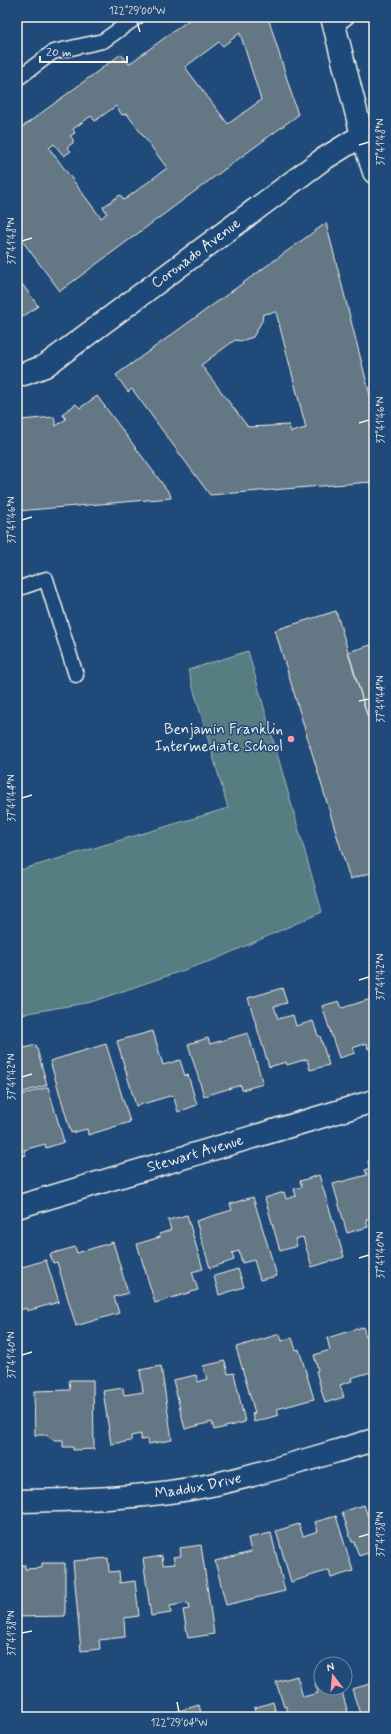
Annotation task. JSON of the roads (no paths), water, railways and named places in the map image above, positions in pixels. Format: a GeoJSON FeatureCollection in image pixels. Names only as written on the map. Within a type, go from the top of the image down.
{"type":"FeatureCollection","features":[{"type":"Feature","properties":{"kind":"street"},"geometry":{"type":"LineString","coordinates":[[338,20],[368,131],[374,172]]}},
{"type":"Feature","properties":{"kind":"street","name":"Coronado Avenue"},"geometry":{"type":"LineString","coordinates":[[17,374],[24,374],[45,366],[322,160],[368,131]]}},
{"type":"Feature","properties":{"kind":"street","name":"Stewart Avenue"},"geometry":{"type":"LineString","coordinates":[[17,1207],[374,1101]]}},
{"type":"Feature","properties":{"kind":"street","name":"Maddux Drive"},"geometry":{"type":"LineString","coordinates":[[17,1501],[81,1500],[150,1494],[216,1484],[374,1440]]}},
{"type":"Feature","properties":{"kind":"lane"},"geometry":{"type":"LineString","coordinates":[[17,79],[53,52],[103,41],[137,17]]}},
{"type":"Feature","properties":{"kind":"lane"},"geometry":{"type":"LineString","coordinates":[[17,589],[46,579],[76,675]]}},
{"type":"Feature","properties":{"kind":"place","name":"Benjamin Franklin Intermediate School"},"geometry":{"type":"Point","coordinates":[291,739]}}]}
